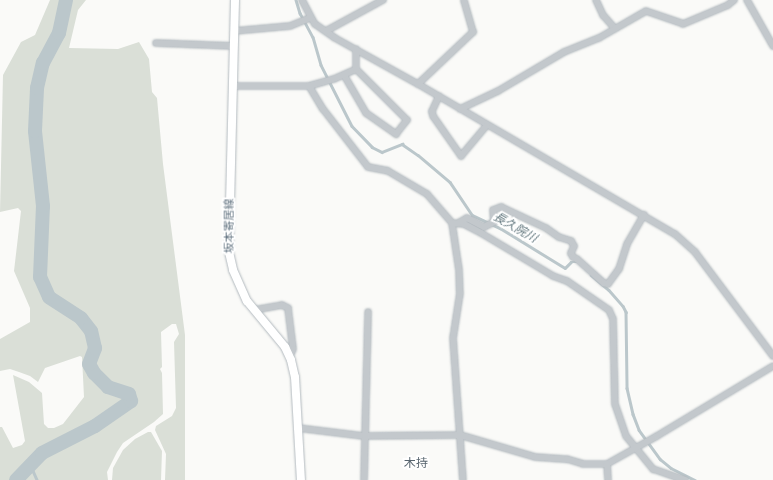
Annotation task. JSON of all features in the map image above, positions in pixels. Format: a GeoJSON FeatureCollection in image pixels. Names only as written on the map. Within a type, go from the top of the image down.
{"type":"FeatureCollection","features":[{"type":"Feature","properties":{"kind":"main road","name":"坂本寄居線"},"geometry":{"type":"LineString","coordinates":[[235,0],[229,252],[233,270],[239,285],[254,310],[285,347],[290,356],[295,377],[301,480]]}},
{"type":"Feature","properties":{"kind":"street"},"geometry":{"type":"LineString","coordinates":[[302,0],[310,19],[335,38],[644,214],[675,234],[695,252],[773,356]]}},
{"type":"Feature","properties":{"kind":"street"},"geometry":{"type":"LineString","coordinates":[[326,31],[383,0]]}},
{"type":"Feature","properties":{"kind":"street"},"geometry":{"type":"LineString","coordinates":[[418,84],[472,32],[464,0]]}},
{"type":"Feature","properties":{"kind":"street"},"geometry":{"type":"LineString","coordinates":[[596,0],[603,15],[615,29]]}},
{"type":"Feature","properties":{"kind":"street"},"geometry":{"type":"LineString","coordinates":[[460,109],[498,91],[564,52],[599,38],[646,11],[679,24],[683,24],[728,5],[734,0]]}},
{"type":"Feature","properties":{"kind":"street"},"geometry":{"type":"LineString","coordinates":[[746,0],[773,46]]}},
{"type":"Feature","properties":{"kind":"street"},"geometry":{"type":"LineString","coordinates":[[234,31],[300,23],[310,19]]}},
{"type":"Feature","properties":{"kind":"street"},"geometry":{"type":"LineString","coordinates":[[156,43],[234,46]]}},
{"type":"Feature","properties":{"kind":"street"},"geometry":{"type":"LineString","coordinates":[[344,75],[366,114],[396,134],[407,120],[356,69],[356,49]]}},
{"type":"Feature","properties":{"kind":"street"},"geometry":{"type":"LineString","coordinates":[[233,86],[309,86],[334,79],[356,69]]}},
{"type":"Feature","properties":{"kind":"street"},"geometry":{"type":"LineString","coordinates":[[309,86],[323,109],[368,167],[388,171],[412,184],[427,194],[455,223],[481,233],[552,276],[567,281],[609,310],[613,319],[615,404],[626,436],[634,448],[653,469],[685,480]]}},
{"type":"Feature","properties":{"kind":"street"},"geometry":{"type":"LineString","coordinates":[[439,96],[432,111],[432,116],[461,156],[487,125]]}},
{"type":"Feature","properties":{"kind":"street"},"geometry":{"type":"LineString","coordinates":[[455,223],[467,218],[484,227],[494,222],[493,210],[501,208],[546,228],[559,238],[571,241],[574,246],[571,253],[573,257],[578,259],[604,283],[608,284],[619,269],[627,244],[644,214]]}},
{"type":"Feature","properties":{"kind":"street"},"geometry":{"type":"LineString","coordinates":[[455,223],[460,293],[453,338],[463,480]]}},
{"type":"Feature","properties":{"kind":"street"},"geometry":{"type":"LineString","coordinates":[[254,310],[282,305],[288,308],[293,349],[290,356]]}},
{"type":"Feature","properties":{"kind":"street"},"geometry":{"type":"LineString","coordinates":[[364,480],[368,312]]}},
{"type":"Feature","properties":{"kind":"street"},"geometry":{"type":"LineString","coordinates":[[298,428],[364,436],[460,435],[535,457],[567,459],[583,464],[607,464],[657,436],[773,366]]}},
{"type":"Feature","properties":{"kind":"street"},"geometry":{"type":"LineString","coordinates":[[607,464],[608,480]]}},
{"type":"Feature","properties":{"kind":"shaded area"},"geometry":{"type":"Polygon","coordinates":[[[50,0],[86,0],[78,10],[69,48],[118,49],[139,42],[149,59],[152,92],[157,98],[163,164],[185,335],[185,480],[165,480],[166,454],[155,430],[156,426],[172,416],[176,408],[174,342],[179,334],[176,324],[172,324],[161,332],[162,367],[160,369],[162,373],[163,414],[123,443],[107,472],[108,480],[0,480],[0,427],[2,427],[13,448],[22,445],[25,441],[13,375],[29,382],[42,393],[44,424],[48,428],[54,428],[63,424],[84,397],[82,357],[80,356],[45,368],[38,382],[30,376],[10,369],[0,371],[0,339],[30,322],[30,308],[14,271],[21,211],[18,208],[0,212],[3,75],[21,42],[35,35],[50,0]]]}},
{"type":"Feature","properties":{"kind":"shaded area"},"geometry":{"type":"Polygon","coordinates":[[[148,432],[151,432],[162,451],[161,480],[112,480],[113,468],[123,450],[135,439],[148,432]]]}},
{"type":"Feature","properties":{"kind":"waterway"},"geometry":{"type":"LineString","coordinates":[[16,480],[42,453],[95,426],[131,401],[129,394],[108,387],[94,373],[89,364],[95,348],[91,331],[81,318],[49,297],[40,277],[43,206],[35,131],[37,88],[43,63],[59,33],[66,0]]}},
{"type":"Feature","properties":{"kind":"waterway","name":"長久院川"},"geometry":{"type":"LineString","coordinates":[[296,0],[300,13],[313,37],[321,65],[352,126],[372,147],[382,152],[402,144],[418,155],[450,182],[472,215],[500,228],[565,268],[571,262],[578,262]]}},
{"type":"Feature","properties":{"kind":"waterway","name":"長久院川"},"geometry":{"type":"LineString","coordinates":[[591,275],[609,290],[623,306],[626,312],[627,388],[633,414],[639,430],[660,459],[671,468],[695,480]]}},
{"type":"Feature","properties":{"kind":"waterway"},"geometry":{"type":"LineString","coordinates":[[30,464],[37,480]]}},
{"type":"Feature","properties":{"kind":"district","name":"木持"},"geometry":{"type":"Point","coordinates":[416,464]}}]}
